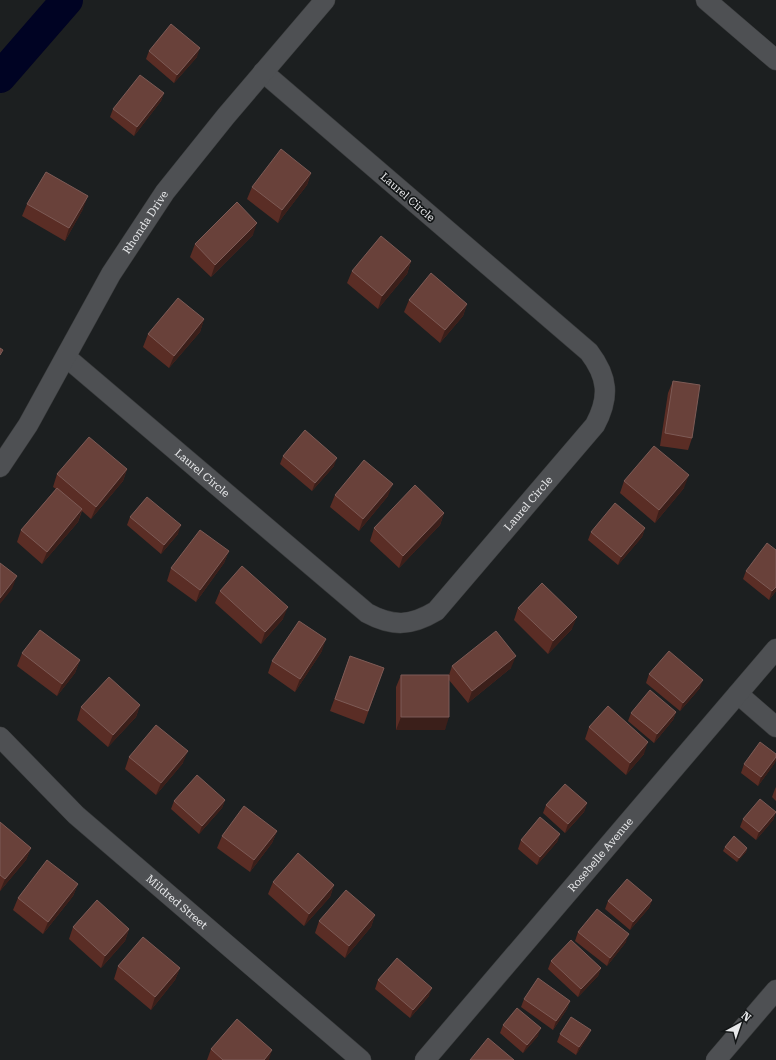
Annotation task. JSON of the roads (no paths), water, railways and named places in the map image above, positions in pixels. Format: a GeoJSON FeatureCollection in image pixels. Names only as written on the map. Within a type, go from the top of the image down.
{"type":"FeatureCollection","features":[{"type":"Feature","properties":{"kind":"street","name":"Rhonda Drive"},"geometry":{"type":"LineString","coordinates":[[0,467],[28,425],[111,274],[165,192],[226,116],[325,0]]}},
{"type":"Feature","properties":{"kind":"street"},"geometry":{"type":"LineString","coordinates":[[706,0],[776,60]]}},
{"type":"Feature","properties":{"kind":"street","name":"Laurel Circle"},"geometry":{"type":"LineString","coordinates":[[66,357],[367,613],[380,620],[394,623],[409,623],[424,619],[436,611],[595,425],[602,411],[605,397],[604,377],[598,363],[589,352],[263,72]]}},
{"type":"Feature","properties":{"kind":"street","name":"Rosebelle Avenue"},"geometry":{"type":"LineString","coordinates":[[425,1060],[776,649]]}},
{"type":"Feature","properties":{"kind":"street"},"geometry":{"type":"LineString","coordinates":[[738,694],[776,727]]}},
{"type":"Feature","properties":{"kind":"street","name":"Mildred Street"},"geometry":{"type":"LineString","coordinates":[[0,737],[76,815],[361,1060]]}},
{"type":"Feature","properties":{"kind":"street"},"geometry":{"type":"LineString","coordinates":[[716,1060],[776,990]]}},
{"type":"Feature","properties":{"kind":"waterway"},"geometry":{"type":"LineString","coordinates":[[0,77],[67,0]]}}]}
